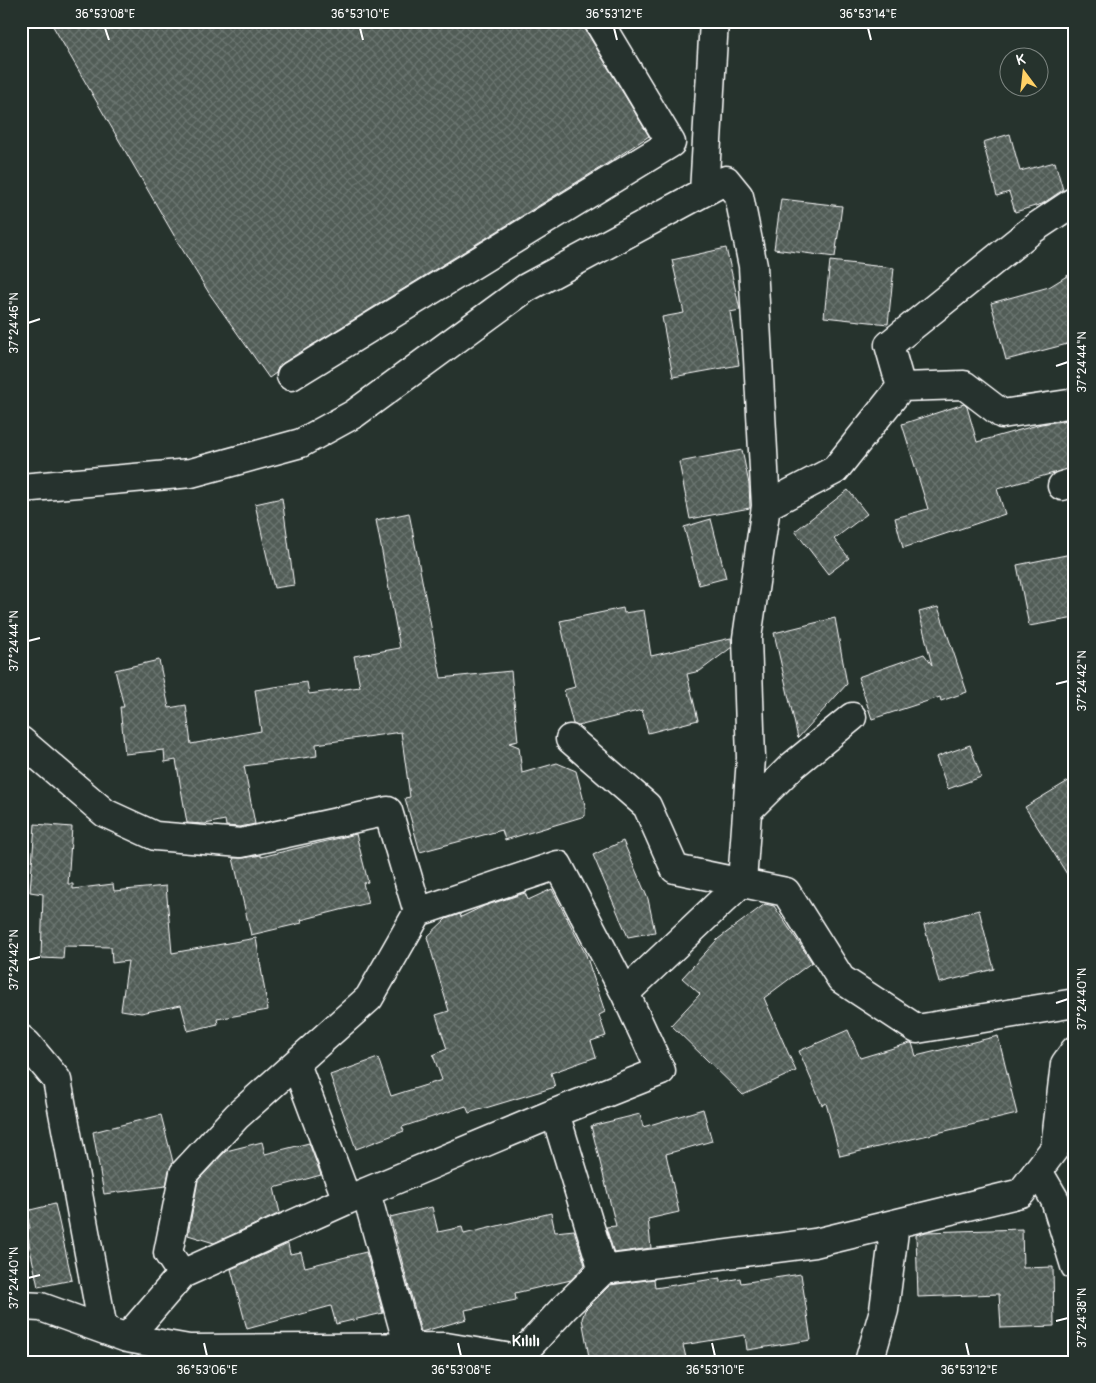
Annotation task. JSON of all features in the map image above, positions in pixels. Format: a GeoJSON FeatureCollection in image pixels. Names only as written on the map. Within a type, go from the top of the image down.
{"type":"FeatureCollection","features":[{"type":"Feature","properties":{"kind":"street"},"geometry":{"type":"LineString","coordinates":[[291,376],[671,143],[598,21]]}},
{"type":"Feature","properties":{"kind":"street"},"geometry":{"type":"LineString","coordinates":[[704,192],[714,21]]}},
{"type":"Feature","properties":{"kind":"street"},"geometry":{"type":"LineString","coordinates":[[21,488],[191,473],[301,443],[354,414],[526,288],[726,180],[739,196],[754,266],[766,506],[747,638],[752,758],[742,882],[625,993]]}},
{"type":"Feature","properties":{"kind":"street"},"geometry":{"type":"LineString","coordinates":[[901,387],[888,345],[1033,228],[1075,201]]}},
{"type":"Feature","properties":{"kind":"street"},"geometry":{"type":"LineString","coordinates":[[766,506],[835,470],[901,387],[964,385],[1002,414],[1075,403]]}},
{"type":"Feature","properties":{"kind":"street"},"geometry":{"type":"LineString","coordinates":[[747,811],[791,766],[852,717]]}},
{"type":"Feature","properties":{"kind":"street"},"geometry":{"type":"LineString","coordinates":[[570,738],[647,806],[675,869],[786,892],[841,980],[917,1029],[1075,1003]]}},
{"type":"Feature","properties":{"kind":"street"},"geometry":{"type":"LineString","coordinates":[[21,741],[105,813],[155,836],[241,843],[388,811],[418,912]]}},
{"type":"Feature","properties":{"kind":"street"},"geometry":{"type":"LineString","coordinates":[[115,1333],[182,1274],[357,1196],[661,1071],[625,993],[558,865],[418,912],[368,998],[237,1116],[184,1173],[168,1253],[182,1274]]}},
{"type":"Feature","properties":{"kind":"street"},"geometry":{"type":"LineString","coordinates":[[21,1039],[56,1080],[115,1333]]}},
{"type":"Feature","properties":{"kind":"street"},"geometry":{"type":"LineString","coordinates":[[1021,1193],[1055,1148],[1065,1064],[1075,1050]]}},
{"type":"Feature","properties":{"kind":"street"},"geometry":{"type":"LineString","coordinates":[[296,1064],[357,1196],[409,1348]]}},
{"type":"Feature","properties":{"kind":"street"},"geometry":{"type":"LineString","coordinates":[[555,1113],[603,1270]]}},
{"type":"Feature","properties":{"kind":"street"},"geometry":{"type":"LineString","coordinates":[[1038,1171],[1055,1200],[1075,1266]]}},
{"type":"Feature","properties":{"kind":"street"},"geometry":{"type":"LineString","coordinates":[[21,1306],[41,1307],[115,1333],[191,1355],[446,1347],[518,1361],[564,1308],[603,1270],[815,1243],[1021,1193],[1055,1200]]}},
{"type":"Feature","properties":{"kind":"street"},"geometry":{"type":"LineString","coordinates":[[869,1362],[884,1310],[895,1224]]}},
{"type":"Feature","properties":{"kind":"building"},"geometry":{"type":"Polygon","coordinates":[[[50,21],[582,21],[649,136],[283,363],[276,373],[269,378],[209,293],[50,21]]]}},
{"type":"Feature","properties":{"kind":"building"},"geometry":{"type":"Polygon","coordinates":[[[1010,134],[1020,171],[1055,162],[1063,190],[1042,204],[1015,212],[1009,192],[997,196],[983,142],[1010,134]]]}},
{"type":"Feature","properties":{"kind":"building"},"geometry":{"type":"Polygon","coordinates":[[[781,199],[842,206],[835,257],[774,249],[781,199]]]}},
{"type":"Feature","properties":{"kind":"building"},"geometry":{"type":"Polygon","coordinates":[[[726,248],[740,310],[730,312],[739,365],[673,377],[662,317],[684,313],[672,260],[726,248]]]}},
{"type":"Feature","properties":{"kind":"building"},"geometry":{"type":"Polygon","coordinates":[[[830,261],[894,268],[888,324],[824,317],[830,261]]]}},
{"type":"Feature","properties":{"kind":"building"},"geometry":{"type":"Polygon","coordinates":[[[1075,271],[1075,342],[1006,360],[991,303],[1049,287],[1075,271]]]}},
{"type":"Feature","properties":{"kind":"building"},"geometry":{"type":"Polygon","coordinates":[[[964,404],[967,407],[977,442],[1041,424],[1069,420],[1075,442],[1075,467],[997,489],[1005,514],[903,548],[895,518],[928,509],[902,424],[964,404]]]}},
{"type":"Feature","properties":{"kind":"building"},"geometry":{"type":"Polygon","coordinates":[[[742,450],[749,484],[750,508],[690,519],[679,462],[742,450]]]}},
{"type":"Feature","properties":{"kind":"building"},"geometry":{"type":"Polygon","coordinates":[[[848,490],[867,514],[834,539],[849,558],[828,574],[795,531],[848,490]]]}},
{"type":"Feature","properties":{"kind":"building"},"geometry":{"type":"Polygon","coordinates":[[[282,498],[294,585],[274,588],[255,504],[282,498]]]}},
{"type":"Feature","properties":{"kind":"building"},"geometry":{"type":"Polygon","coordinates":[[[409,513],[441,678],[511,671],[518,741],[509,743],[519,747],[522,773],[557,763],[576,771],[585,805],[585,816],[505,840],[502,830],[420,852],[405,798],[410,797],[401,732],[316,744],[317,756],[244,766],[255,824],[240,827],[226,826],[225,820],[205,824],[187,823],[176,760],[165,762],[164,750],[125,754],[120,707],[124,707],[115,670],[159,660],[169,708],[186,705],[191,744],[261,731],[255,690],[307,682],[309,694],[360,687],[354,656],[400,648],[376,520],[409,513]]]}},
{"type":"Feature","properties":{"kind":"building"},"geometry":{"type":"Polygon","coordinates":[[[711,519],[726,578],[699,585],[684,527],[711,519]]]}},
{"type":"Feature","properties":{"kind":"building"},"geometry":{"type":"Polygon","coordinates":[[[1071,554],[1075,572],[1075,618],[1029,626],[1017,565],[1071,554]]]}},
{"type":"Feature","properties":{"kind":"building"},"geometry":{"type":"Polygon","coordinates":[[[938,607],[967,692],[941,701],[940,697],[872,719],[858,677],[924,654],[932,665],[919,612],[938,607]]]}},
{"type":"Feature","properties":{"kind":"building"},"geometry":{"type":"Polygon","coordinates":[[[623,608],[624,613],[644,610],[651,656],[731,638],[732,647],[700,671],[687,674],[698,720],[648,733],[642,710],[578,726],[573,724],[564,690],[575,687],[560,621],[623,608]]]}},
{"type":"Feature","properties":{"kind":"building"},"geometry":{"type":"Polygon","coordinates":[[[835,618],[847,684],[798,738],[774,633],[835,618]]]}},
{"type":"Feature","properties":{"kind":"building"},"geometry":{"type":"Polygon","coordinates":[[[970,745],[981,777],[948,789],[936,757],[970,745]]]}},
{"type":"Feature","properties":{"kind":"building"},"geometry":{"type":"Polygon","coordinates":[[[1075,777],[1075,887],[1025,807],[1075,777]]]}},
{"type":"Feature","properties":{"kind":"building"},"geometry":{"type":"Polygon","coordinates":[[[35,824],[72,827],[68,884],[73,884],[73,889],[113,884],[114,891],[166,886],[172,953],[256,938],[268,1010],[217,1019],[218,1024],[188,1031],[181,1005],[141,1013],[121,1010],[128,961],[112,963],[111,947],[64,946],[63,959],[41,958],[43,894],[30,892],[35,824]]]}},
{"type":"Feature","properties":{"kind":"building"},"geometry":{"type":"Polygon","coordinates":[[[356,834],[368,882],[363,883],[368,903],[301,920],[302,923],[251,935],[233,858],[261,855],[261,857],[356,834]]]}},
{"type":"Feature","properties":{"kind":"building"},"geometry":{"type":"Polygon","coordinates":[[[623,841],[648,899],[655,932],[628,937],[593,855],[623,841]]]}},
{"type":"Feature","properties":{"kind":"building"},"geometry":{"type":"Polygon","coordinates":[[[552,889],[586,955],[605,1012],[599,1015],[606,1036],[591,1041],[596,1057],[551,1073],[555,1087],[469,1113],[466,1106],[402,1127],[404,1131],[356,1149],[330,1075],[378,1058],[391,1096],[442,1080],[433,1055],[447,1049],[436,1015],[449,1011],[427,937],[446,919],[460,914],[461,917],[484,906],[525,893],[528,900],[552,889]]]}},
{"type":"Feature","properties":{"kind":"building"},"geometry":{"type":"Polygon","coordinates":[[[765,904],[774,906],[812,962],[764,998],[796,1071],[743,1095],[671,1025],[700,994],[682,978],[718,939],[765,904]]]}},
{"type":"Feature","properties":{"kind":"building"},"geometry":{"type":"Polygon","coordinates":[[[979,910],[994,969],[939,983],[924,925],[979,910]]]}},
{"type":"Feature","properties":{"kind":"building"},"geometry":{"type":"Polygon","coordinates":[[[848,1030],[860,1058],[910,1043],[912,1043],[916,1056],[998,1036],[1017,1114],[840,1156],[826,1103],[822,1105],[799,1051],[848,1030]]]}},
{"type":"Feature","properties":{"kind":"building"},"geometry":{"type":"Polygon","coordinates":[[[703,1109],[712,1141],[666,1154],[679,1212],[648,1219],[651,1248],[614,1253],[606,1227],[616,1226],[591,1126],[640,1114],[643,1127],[703,1109]]]}},
{"type":"Feature","properties":{"kind":"building"},"geometry":{"type":"Polygon","coordinates":[[[161,1115],[173,1162],[169,1170],[166,1186],[104,1194],[93,1132],[161,1115]]]}},
{"type":"Feature","properties":{"kind":"building"},"geometry":{"type":"Polygon","coordinates":[[[262,1142],[265,1154],[309,1143],[321,1175],[274,1188],[280,1213],[214,1243],[188,1235],[198,1180],[226,1151],[262,1142]]]}},
{"type":"Feature","properties":{"kind":"building"},"geometry":{"type":"Polygon","coordinates":[[[55,1204],[72,1280],[38,1287],[26,1229],[30,1228],[26,1211],[55,1204]]]}},
{"type":"Feature","properties":{"kind":"building"},"geometry":{"type":"Polygon","coordinates":[[[432,1207],[438,1232],[462,1227],[464,1234],[551,1213],[555,1232],[574,1230],[585,1265],[571,1280],[515,1293],[516,1300],[465,1310],[467,1319],[421,1332],[390,1217],[432,1207]]]}},
{"type":"Feature","properties":{"kind":"building"},"geometry":{"type":"Polygon","coordinates":[[[1022,1229],[1023,1268],[1053,1267],[1054,1326],[1001,1328],[999,1294],[918,1297],[916,1235],[926,1232],[1022,1229]]]}},
{"type":"Feature","properties":{"kind":"building"},"geometry":{"type":"Polygon","coordinates":[[[288,1244],[290,1254],[301,1252],[305,1267],[366,1252],[383,1313],[336,1324],[331,1306],[247,1329],[231,1269],[288,1244]]]}},
{"type":"Feature","properties":{"kind":"building"},"geometry":{"type":"Polygon","coordinates":[[[801,1274],[811,1340],[747,1350],[745,1335],[683,1345],[687,1362],[590,1362],[582,1319],[585,1310],[610,1285],[654,1279],[655,1288],[720,1278],[720,1282],[740,1278],[741,1283],[801,1274]]]}},
{"type":"Feature","properties":{"kind":"district","name":"Kılılı"},"geometry":{"type":"Point","coordinates":[526,1341]}}]}
